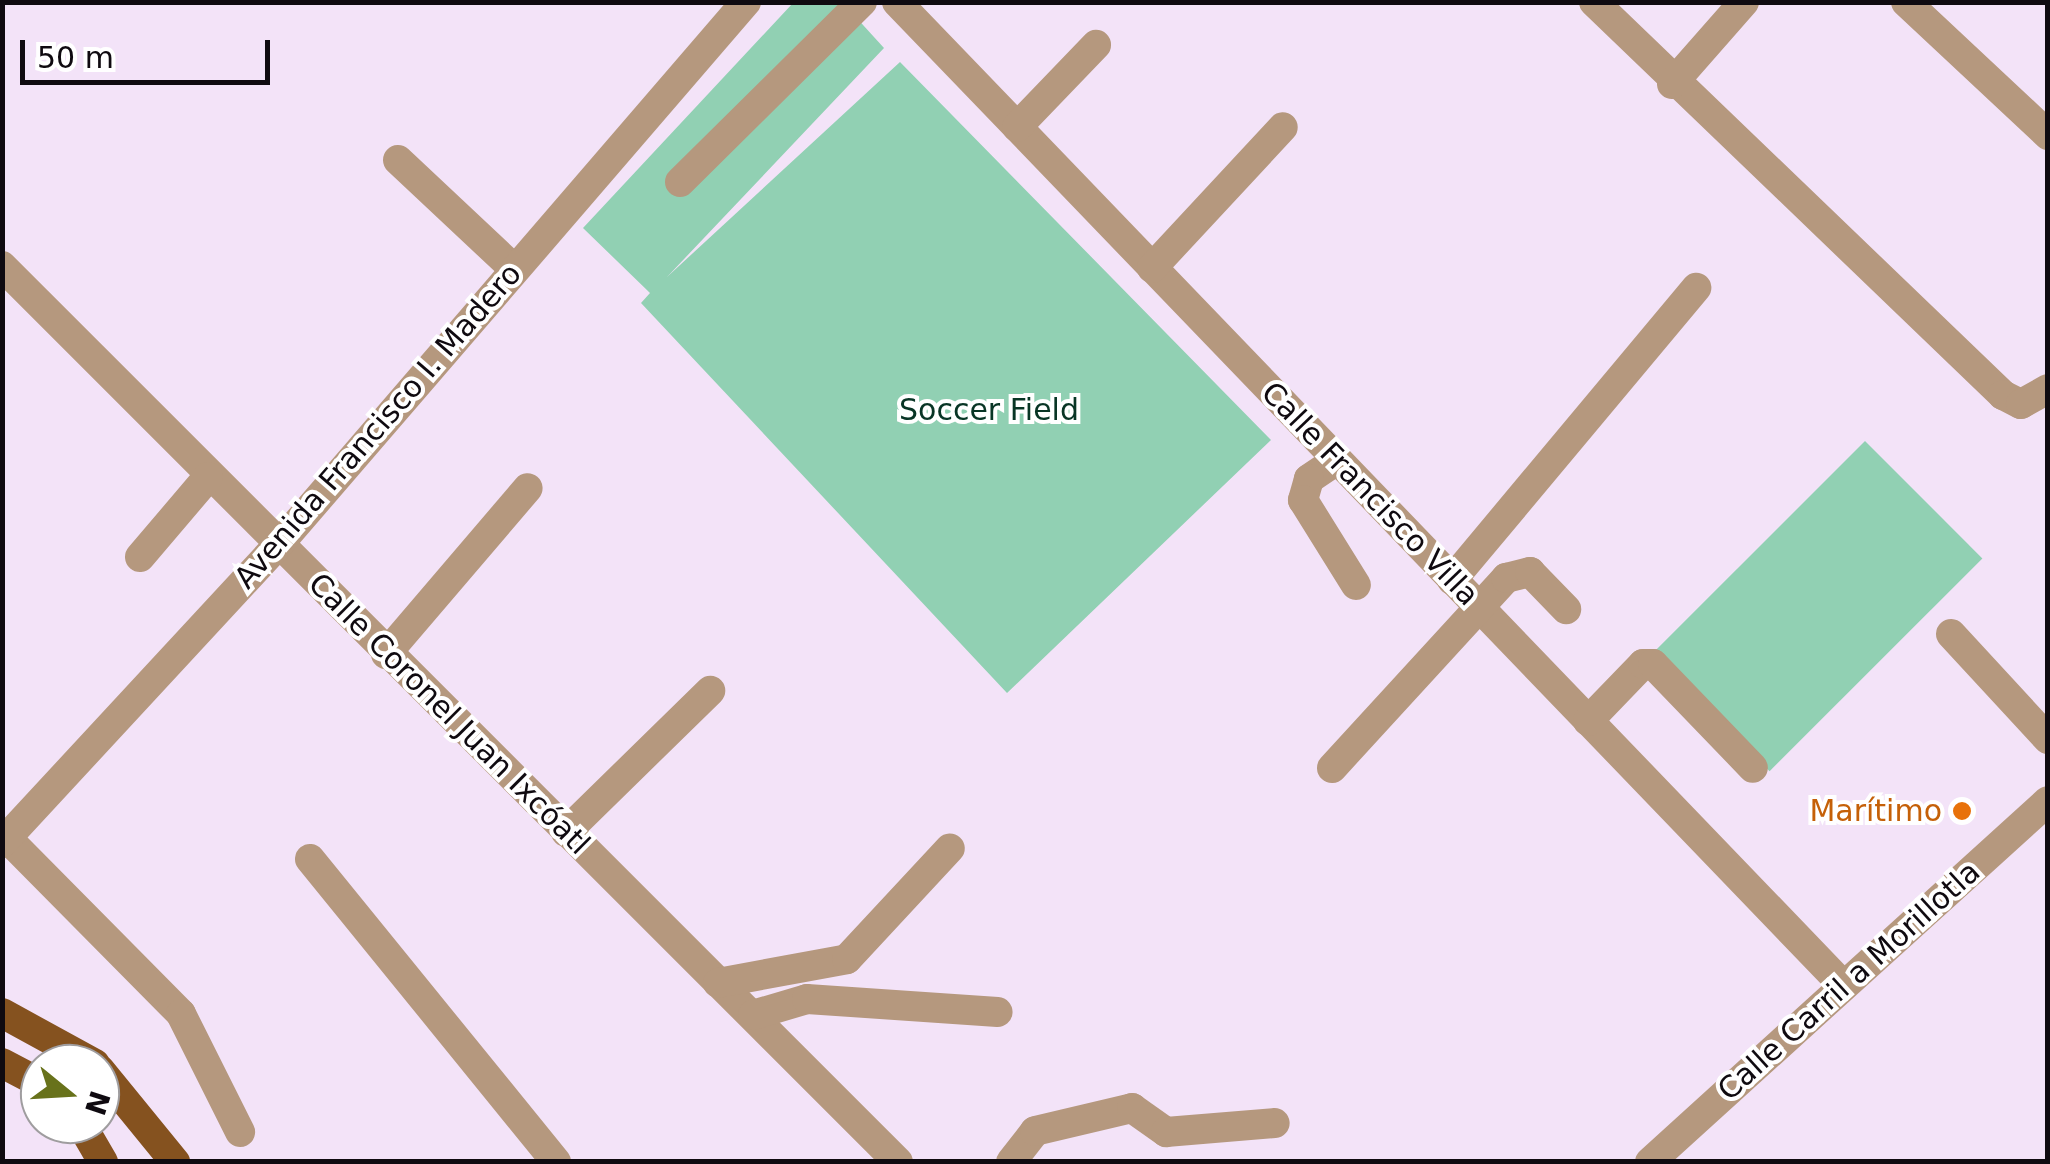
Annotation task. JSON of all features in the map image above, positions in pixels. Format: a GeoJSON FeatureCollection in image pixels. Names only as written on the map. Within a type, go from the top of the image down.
{"type":"FeatureCollection","features":[{"type":"Feature","properties":{"kind":"main road"},"geometry":{"type":"LineString","coordinates":[[2,1013],[57,1044]]}},
{"type":"Feature","properties":{"kind":"main road"},"geometry":{"type":"LineString","coordinates":[[120,1094],[175,1162]]}},
{"type":"Feature","properties":{"kind":"street","name":"Avenida Francisco I. Madero"},"geometry":{"type":"LineString","coordinates":[[5,841],[280,543],[746,2]]}},
{"type":"Feature","properties":{"kind":"street"},"geometry":{"type":"LineString","coordinates":[[680,182],[862,2]]}},
{"type":"Feature","properties":{"kind":"street","name":"Calle Francisco Villa"},"geometry":{"type":"LineString","coordinates":[[897,2],[1843,985]]}},
{"type":"Feature","properties":{"kind":"street"},"geometry":{"type":"LineString","coordinates":[[1594,2],[1672,84],[2003,395],[2021,404],[2048,389]]}},
{"type":"Feature","properties":{"kind":"street"},"geometry":{"type":"LineString","coordinates":[[1672,84],[1744,2]]}},
{"type":"Feature","properties":{"kind":"street"},"geometry":{"type":"LineString","coordinates":[[1906,2],[2048,136]]}},
{"type":"Feature","properties":{"kind":"street"},"geometry":{"type":"LineString","coordinates":[[1016,127],[1096,45]]}},
{"type":"Feature","properties":{"kind":"street"},"geometry":{"type":"LineString","coordinates":[[1152,268],[1283,127]]}},
{"type":"Feature","properties":{"kind":"street"},"geometry":{"type":"LineString","coordinates":[[398,160],[514,268]]}},
{"type":"Feature","properties":{"kind":"street","name":"Calle Coronel Juan Ixcóatl"},"geometry":{"type":"LineString","coordinates":[[2,266],[208,477],[280,543],[386,654],[898,1162]]}},
{"type":"Feature","properties":{"kind":"street"},"geometry":{"type":"LineString","coordinates":[[1452,580],[1696,288]]}},
{"type":"Feature","properties":{"kind":"street"},"geometry":{"type":"LineString","coordinates":[[1337,460],[1309,479],[1302,500],[1356,585]]}},
{"type":"Feature","properties":{"kind":"street"},"geometry":{"type":"LineString","coordinates":[[140,557],[208,477]]}},
{"type":"Feature","properties":{"kind":"street"},"geometry":{"type":"LineString","coordinates":[[386,654],[528,488]]}},
{"type":"Feature","properties":{"kind":"street"},"geometry":{"type":"LineString","coordinates":[[1332,768],[1479,608],[1520,569],[1566,609]]}},
{"type":"Feature","properties":{"kind":"street"},"geometry":{"type":"LineString","coordinates":[[1951,634],[2048,739]]}},
{"type":"Feature","properties":{"kind":"street"},"geometry":{"type":"LineString","coordinates":[[1588,720],[1643,664],[1653,664],[1753,768]]}},
{"type":"Feature","properties":{"kind":"street"},"geometry":{"type":"LineString","coordinates":[[566,832],[710,691]]}},
{"type":"Feature","properties":{"kind":"street","name":"Calle Carril a Morillotla"},"geometry":{"type":"LineString","coordinates":[[1650,1162],[2048,801]]}},
{"type":"Feature","properties":{"kind":"street"},"geometry":{"type":"LineString","coordinates":[[5,841],[180,1014],[240,1132]]}},
{"type":"Feature","properties":{"kind":"street"},"geometry":{"type":"LineString","coordinates":[[718,983],[847,959],[950,848]]}},
{"type":"Feature","properties":{"kind":"street"},"geometry":{"type":"LineString","coordinates":[[310,859],[556,1162]]}},
{"type":"Feature","properties":{"kind":"street"},"geometry":{"type":"LineString","coordinates":[[752,1015],[807,1000],[998,1012]]}},
{"type":"Feature","properties":{"kind":"street"},"geometry":{"type":"LineString","coordinates":[[1011,1162],[1035,1131],[1132,1108],[1166,1132],[1274,1123]]}},
{"type":"Feature","properties":{"kind":"green space","name":"Soccer Field"},"geometry":{"type":"Polygon","coordinates":[[[793,3],[843,3],[884,48],[667,277],[900,62],[1271,440],[1007,693],[641,303],[650,293],[583,228],[793,3]]]}},
{"type":"Feature","properties":{"kind":"green space"},"geometry":{"type":"Polygon","coordinates":[[[1865,441],[1982,558],[1770,771],[1652,654],[1865,441]]]}},
{"type":"Feature","properties":{"kind":"place","name":"Marítimo"},"geometry":{"type":"Point","coordinates":[1962,811]}}]}
